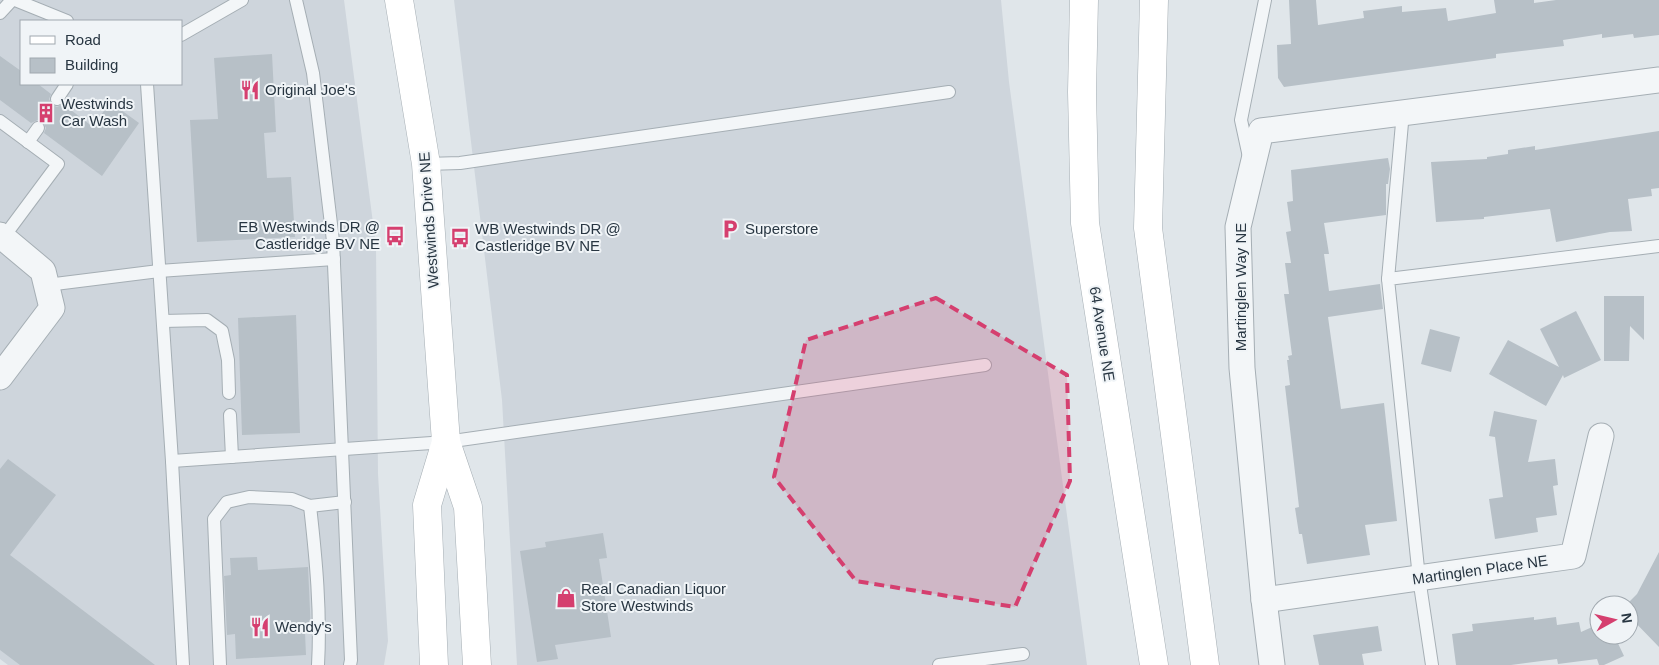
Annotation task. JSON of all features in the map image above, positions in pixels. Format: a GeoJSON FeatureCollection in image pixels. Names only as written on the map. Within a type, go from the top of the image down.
{"type":"FeatureCollection","features":[{"type":"Feature","properties":{"kind":"main road","name":"Westwinds Drive NE"},"geometry":{"type":"LineString","coordinates":[[399,0],[426,164],[446,442],[468,506],[478,665]]}},
{"type":"Feature","properties":{"kind":"main road","name":"64 Avenue NE"},"geometry":{"type":"LineString","coordinates":[[1084,0],[1082,92],[1085,223],[1154,665]]}},
{"type":"Feature","properties":{"kind":"main road"},"geometry":{"type":"LineString","coordinates":[[1154,0],[1148,228],[1205,665]]}},
{"type":"Feature","properties":{"kind":"main road","name":"Westwinds Drive NE"},"geometry":{"type":"LineString","coordinates":[[434,665],[427,505],[446,442]]}},
{"type":"Feature","properties":{"kind":"street","name":"Martinglen Way NE"},"geometry":{"type":"LineString","coordinates":[[1272,665],[1242,368],[1238,227],[1260,131],[1659,80]]}},
{"type":"Feature","properties":{"kind":"street"},"geometry":{"type":"LineString","coordinates":[[0,377],[52,308],[44,271],[2,236]]}},
{"type":"Feature","properties":{"kind":"street","name":"Martinglen Place NE"},"geometry":{"type":"LineString","coordinates":[[1264,600],[1573,556],[1602,436]]}},
{"type":"Feature","properties":{"kind":"lane"},"geometry":{"type":"LineString","coordinates":[[0,13],[13,0],[64,20]]}},
{"type":"Feature","properties":{"kind":"lane"},"geometry":{"type":"LineString","coordinates":[[182,34],[242,0]]}},
{"type":"Feature","properties":{"kind":"lane"},"geometry":{"type":"LineString","coordinates":[[296,0],[313,73],[334,259],[343,449],[350,665]]}},
{"type":"Feature","properties":{"kind":"lane"},"geometry":{"type":"LineString","coordinates":[[1252,169],[1241,120],[1265,0]]}},
{"type":"Feature","properties":{"kind":"lane"},"geometry":{"type":"LineString","coordinates":[[57,99],[66,85]]}},
{"type":"Feature","properties":{"kind":"lane"},"geometry":{"type":"LineString","coordinates":[[147,85],[172,462],[183,665]]}},
{"type":"Feature","properties":{"kind":"lane"},"geometry":{"type":"LineString","coordinates":[[426,164],[460,163],[949,92]]}},
{"type":"Feature","properties":{"kind":"lane"},"geometry":{"type":"LineString","coordinates":[[1403,112],[1388,279],[1420,578],[1432,665]]}},
{"type":"Feature","properties":{"kind":"lane"},"geometry":{"type":"LineString","coordinates":[[0,121],[58,164],[2,236]]}},
{"type":"Feature","properties":{"kind":"lane"},"geometry":{"type":"LineString","coordinates":[[28,142],[38,128]]}},
{"type":"Feature","properties":{"kind":"lane"},"geometry":{"type":"LineString","coordinates":[[1388,279],[1659,246]]}},
{"type":"Feature","properties":{"kind":"lane"},"geometry":{"type":"LineString","coordinates":[[47,285],[160,271],[334,259]]}},
{"type":"Feature","properties":{"kind":"lane"},"geometry":{"type":"LineString","coordinates":[[163,321],[207,320],[222,331],[228,360],[230,393]]}},
{"type":"Feature","properties":{"kind":"lane"},"geometry":{"type":"LineString","coordinates":[[172,462],[446,442],[985,365]]}},
{"type":"Feature","properties":{"kind":"lane"},"geometry":{"type":"LineString","coordinates":[[230,415],[232,457]]}},
{"type":"Feature","properties":{"kind":"lane"},"geometry":{"type":"LineString","coordinates":[[220,665],[214,519],[228,502],[249,497],[292,499],[310,506],[345,502]]}},
{"type":"Feature","properties":{"kind":"lane"},"geometry":{"type":"LineString","coordinates":[[310,506],[316,558],[320,635],[318,665]]}},
{"type":"Feature","properties":{"kind":"lane"},"geometry":{"type":"LineString","coordinates":[[939,665],[1023,654]]}},
{"type":"Feature","properties":{"kind":"highlighted area"},"geometry":{"type":"Polygon","coordinates":[[[936,298],[1067,375],[1070,481],[1015,607],[856,581],[774,477],[806,340],[936,298]]]}},
{"type":"Feature","properties":{"kind":"shaded area"},"geometry":{"type":"Polygon","coordinates":[[[0,0],[344,0],[376,246],[378,474],[388,641],[384,665],[8,665],[0,659],[0,0]]]}},
{"type":"Feature","properties":{"kind":"shaded area","name":"Superstore"},"geometry":{"type":"Polygon","coordinates":[[[454,0],[1001,0],[1009,82],[1087,665],[517,665],[502,400],[454,0]]]}},
{"type":"Feature","properties":{"kind":"building"},"geometry":{"type":"Polygon","coordinates":[[[1289,0],[1316,0],[1318,25],[1364,18],[1363,11],[1402,6],[1402,12],[1446,8],[1448,21],[1496,13],[1494,0],[1534,0],[1534,3],[1556,0],[1659,0],[1659,35],[1634,38],[1633,34],[1602,38],[1602,34],[1563,40],[1564,46],[1496,54],[1496,58],[1284,87],[1278,78],[1277,45],[1291,44],[1289,0]]]}},
{"type":"Feature","properties":{"kind":"building"},"geometry":{"type":"Polygon","coordinates":[[[272,54],[276,132],[264,133],[267,178],[291,177],[295,237],[197,242],[190,120],[218,119],[214,58],[272,54]]]}},
{"type":"Feature","properties":{"kind":"building","name":"Westwinds Car Wash"},"geometry":{"type":"Polygon","coordinates":[[[0,56],[20,70],[20,85],[39,85],[51,94],[49,99],[52,105],[57,107],[63,104],[93,127],[110,102],[139,123],[102,176],[44,133],[46,128],[43,122],[38,120],[31,123],[0,100],[0,56]]]}},
{"type":"Feature","properties":{"kind":"building"},"geometry":{"type":"Polygon","coordinates":[[[1659,131],[1659,188],[1651,189],[1652,196],[1628,199],[1632,231],[1610,232],[1556,242],[1550,209],[1484,217],[1484,219],[1436,222],[1431,162],[1487,159],[1487,157],[1508,154],[1508,150],[1535,146],[1535,150],[1659,131]]]}},
{"type":"Feature","properties":{"kind":"building"},"geometry":{"type":"Polygon","coordinates":[[[1388,158],[1390,169],[1388,184],[1386,184],[1386,215],[1324,223],[1329,254],[1324,254],[1329,291],[1380,284],[1383,309],[1328,317],[1341,409],[1384,403],[1397,521],[1365,525],[1370,555],[1307,564],[1302,534],[1299,534],[1295,508],[1299,507],[1285,386],[1290,385],[1287,360],[1289,360],[1288,356],[1292,355],[1284,294],[1289,294],[1285,263],[1291,263],[1286,232],[1291,231],[1287,202],[1293,201],[1291,170],[1388,158]]]}},
{"type":"Feature","properties":{"kind":"building"},"geometry":{"type":"Polygon","coordinates":[[[1604,296],[1644,296],[1644,340],[1630,326],[1629,361],[1604,361],[1604,296]]]}},
{"type":"Feature","properties":{"kind":"building"},"geometry":{"type":"Polygon","coordinates":[[[1576,311],[1601,360],[1564,378],[1563,375],[1546,406],[1489,374],[1508,340],[1559,367],[1540,329],[1576,311]]]}},
{"type":"Feature","properties":{"kind":"building"},"geometry":{"type":"Polygon","coordinates":[[[296,315],[300,433],[242,435],[238,318],[296,315]]]}},
{"type":"Feature","properties":{"kind":"building"},"geometry":{"type":"Polygon","coordinates":[[[1430,329],[1460,337],[1451,372],[1421,364],[1430,329]]]}},
{"type":"Feature","properties":{"kind":"building"},"geometry":{"type":"Polygon","coordinates":[[[1494,411],[1537,420],[1528,462],[1555,459],[1558,485],[1553,486],[1557,515],[1536,518],[1538,532],[1495,539],[1489,499],[1503,497],[1495,437],[1489,436],[1494,411]]]}},
{"type":"Feature","properties":{"kind":"building"},"geometry":{"type":"Polygon","coordinates":[[[8,459],[56,495],[10,555],[155,665],[20,665],[0,650],[0,469],[8,459]]]}},
{"type":"Feature","properties":{"kind":"building","name":"Real Canadian Liquor Store Westwinds"},"geometry":{"type":"Polygon","coordinates":[[[603,533],[607,558],[599,559],[611,637],[555,645],[558,659],[537,662],[520,551],[546,547],[545,542],[603,533]]]}},
{"type":"Feature","properties":{"kind":"building"},"geometry":{"type":"Polygon","coordinates":[[[1659,552],[1659,647],[1639,626],[1639,595],[1637,594],[1659,552]]]}},
{"type":"Feature","properties":{"kind":"building"},"geometry":{"type":"Polygon","coordinates":[[[257,557],[258,570],[308,567],[311,632],[305,633],[306,655],[236,659],[235,634],[227,635],[224,576],[231,575],[230,558],[257,557]]]}},
{"type":"Feature","properties":{"kind":"building"},"geometry":{"type":"Polygon","coordinates":[[[1534,617],[1534,620],[1556,617],[1557,625],[1579,622],[1581,632],[1589,628],[1589,645],[1619,645],[1624,656],[1604,665],[1599,665],[1597,659],[1558,664],[1557,659],[1511,665],[1456,665],[1452,634],[1473,631],[1472,624],[1534,617]]]}},
{"type":"Feature","properties":{"kind":"building"},"geometry":{"type":"Polygon","coordinates":[[[1378,626],[1382,651],[1362,654],[1364,665],[1319,665],[1313,635],[1378,626]]]}},
{"type":"Feature","properties":{"kind":"place","name":"Original Joe's"},"geometry":{"type":"Point","coordinates":[250,90]}},
{"type":"Feature","properties":{"kind":"place","name":"Westwinds Car Wash"},"geometry":{"type":"Point","coordinates":[46,113]}},
{"type":"Feature","properties":{"kind":"place","name":"Superstore"},"geometry":{"type":"Point","coordinates":[730,229]}},
{"type":"Feature","properties":{"kind":"place","name":"EB Westwinds DR @ Castleridge BV NE"},"geometry":{"type":"Point","coordinates":[395,236]}},
{"type":"Feature","properties":{"kind":"place","name":"WB Westwinds DR @ Castleridge BV NE"},"geometry":{"type":"Point","coordinates":[460,238]}},
{"type":"Feature","properties":{"kind":"place","name":"Real Canadian Liquor Store Westwinds"},"geometry":{"type":"Point","coordinates":[566,598]}},
{"type":"Feature","properties":{"kind":"place","name":"Wendy's"},"geometry":{"type":"Point","coordinates":[260,627]}}]}
